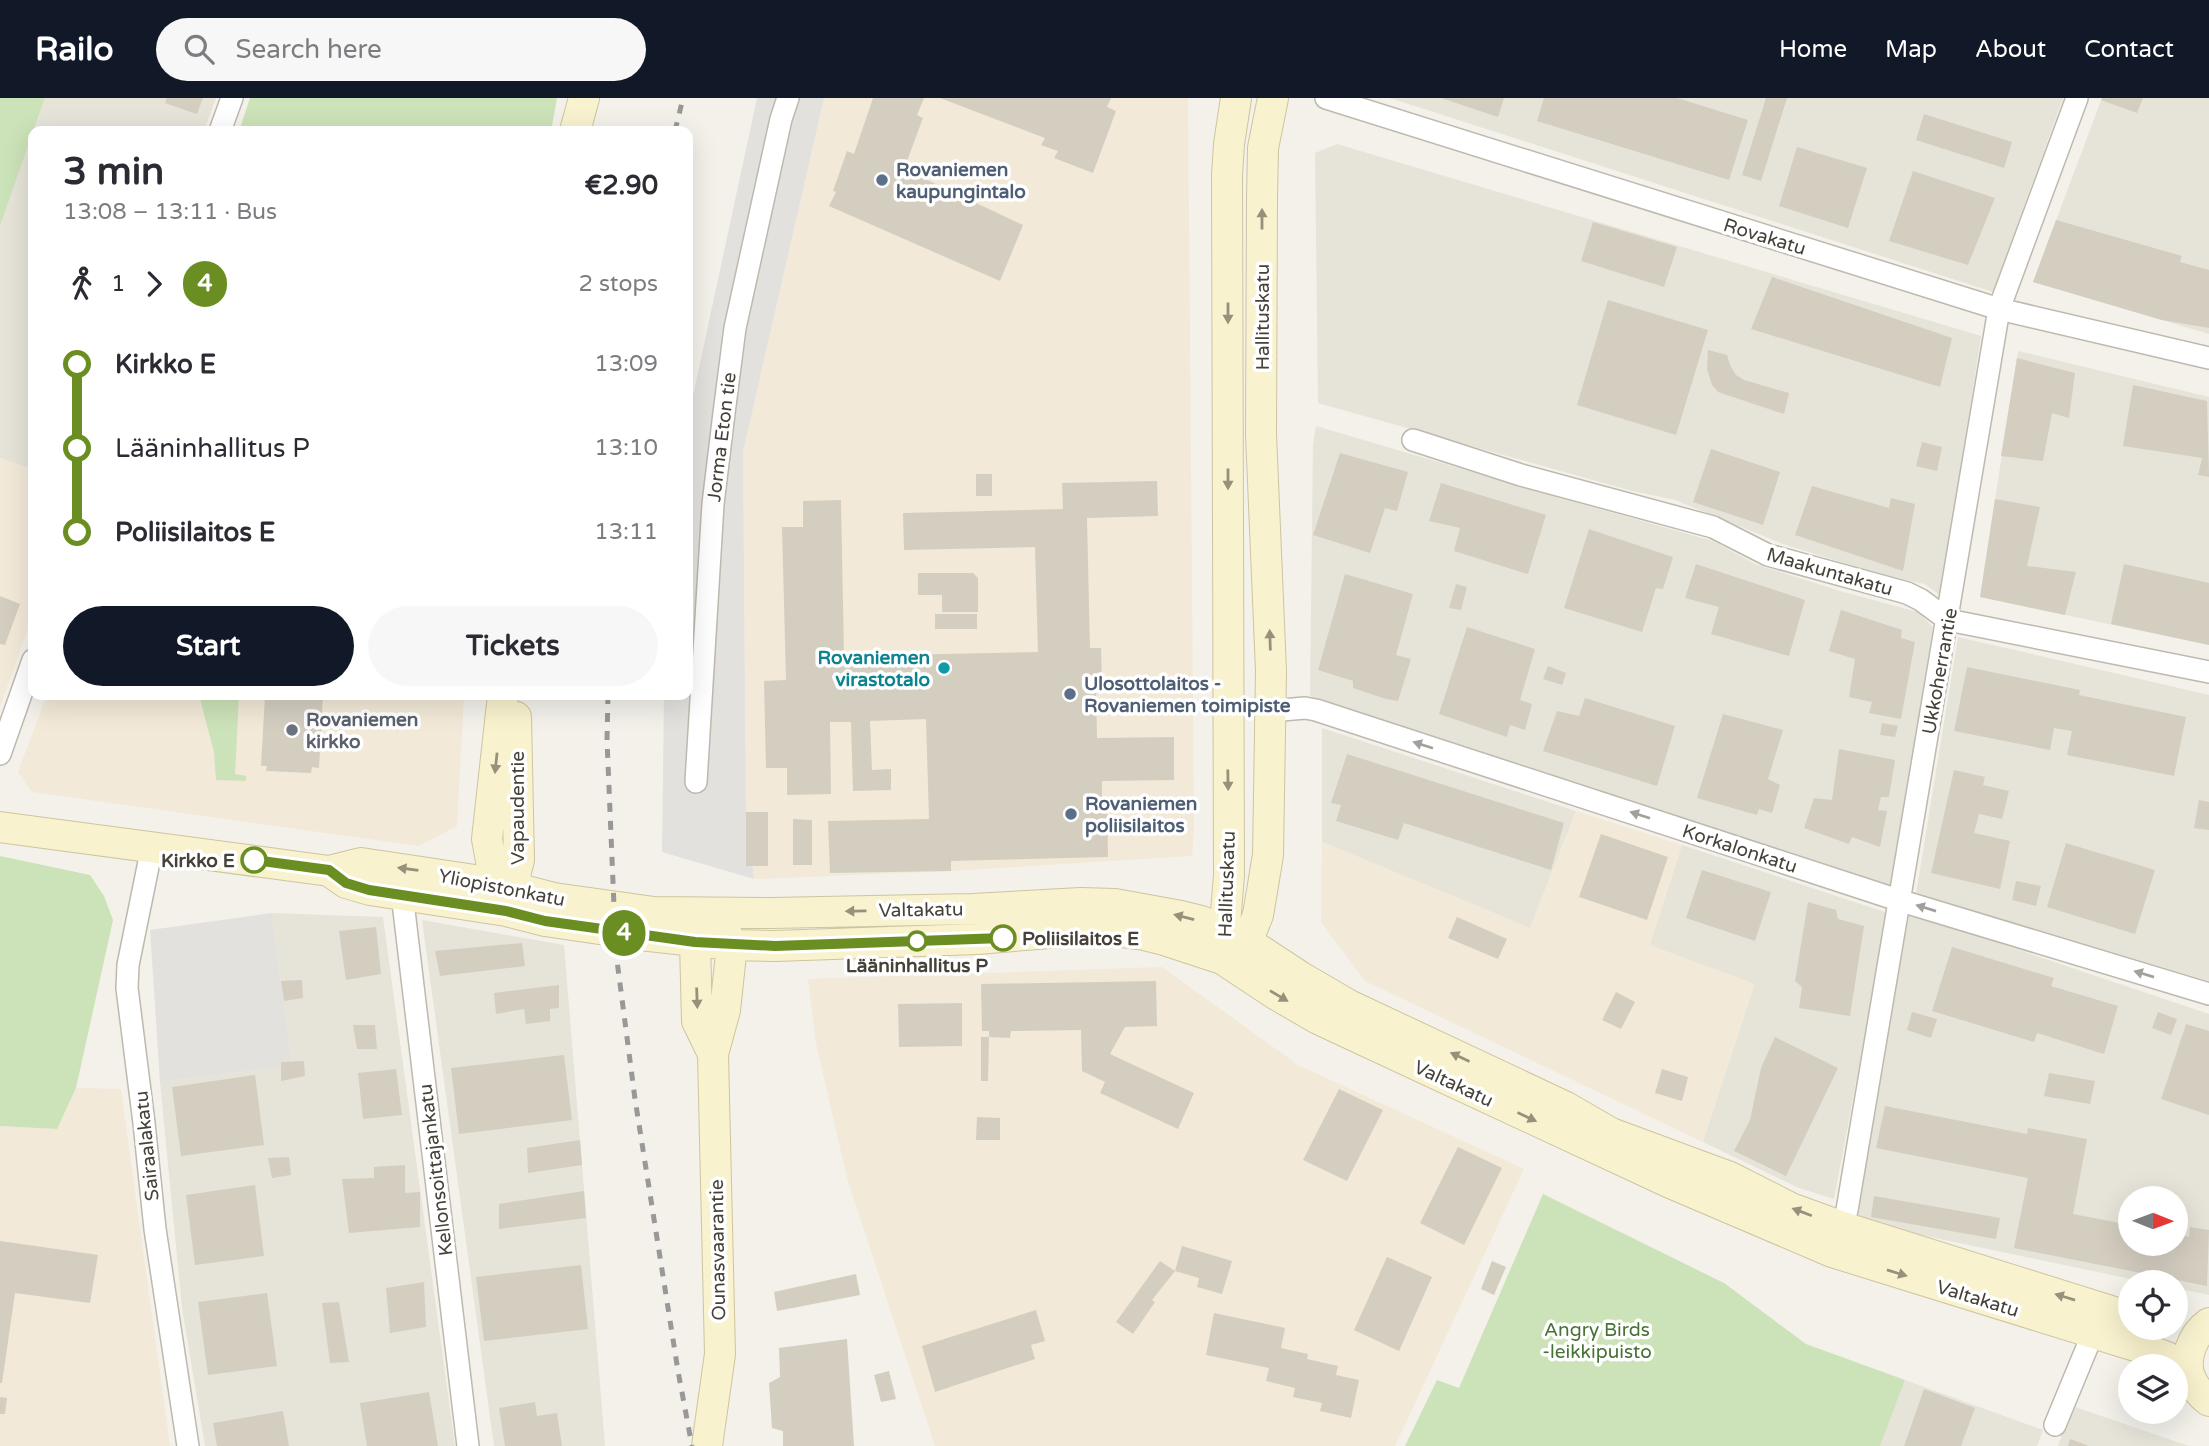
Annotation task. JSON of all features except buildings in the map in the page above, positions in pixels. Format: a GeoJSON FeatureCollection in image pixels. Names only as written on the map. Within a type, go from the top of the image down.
{"type":"FeatureCollection","features":[{"type":"Feature","properties":{"kind":"street"},"geometry":{"type":"LineString","coordinates":[[222,126],[232,98]]}},
{"type":"Feature","properties":{"kind":"street"},"geometry":{"type":"LineString","coordinates":[[576,126],[584,98]]}},
{"type":"Feature","properties":{"kind":"street","name":"Jorma Eton tie"},"geometry":{"type":"LineString","coordinates":[[696,782],[713,504],[732,352],[788,98]]}},
{"type":"Feature","properties":{"kind":"street","name":"Hallituskatu"},"geometry":{"type":"LineString","coordinates":[[1231,944],[1227,175],[1236,98]]}},
{"type":"Feature","properties":{"kind":"street","name":"Hallituskatu"},"geometry":{"type":"LineString","coordinates":[[1231,944],[1258,915],[1268,855],[1271,671],[1261,391],[1263,148],[1273,98]]}},
{"type":"Feature","properties":{"kind":"street","name":"Rovakatu"},"geometry":{"type":"LineString","coordinates":[[1326,98],[1999,309],[2209,358]]}},
{"type":"Feature","properties":{"kind":"street","name":"Ukkoherrantie"},"geometry":{"type":"LineString","coordinates":[[1837,1240],[1948,621],[1999,309],[2077,98]]}},
{"type":"Feature","properties":{"kind":"street"},"geometry":{"type":"LineString","coordinates":[[1261,391],[1229,411],[1261,434]]}},
{"type":"Feature","properties":{"kind":"street","name":"Maakuntakatu"},"geometry":{"type":"LineString","coordinates":[[1413,440],[1521,475],[1713,527],[1768,555],[1906,593],[1921,600],[1948,621],[2209,672]]}},
{"type":"Feature","properties":{"kind":"street"},"geometry":{"type":"LineString","coordinates":[[0,754],[28,674]]}},
{"type":"Feature","properties":{"kind":"street","name":"Vapaudentie"},"geometry":{"type":"LineString","coordinates":[[502,700],[487,839],[504,894]]}},
{"type":"Feature","properties":{"kind":"street","name":"Vapaudentie"},"geometry":{"type":"LineString","coordinates":[[504,894],[519,860],[520,843],[515,700]]}},
{"type":"Feature","properties":{"kind":"street","name":"Korkalonkatu"},"geometry":{"type":"LineString","coordinates":[[1270,711],[1305,708],[1316,710],[1898,900],[2209,994]]}},
{"type":"Feature","properties":{"kind":"street"},"geometry":{"type":"LineString","coordinates":[[1228,742],[1270,711]]}},
{"type":"Feature","properties":{"kind":"street","name":"Yliopistonkatu"},"geometry":{"type":"LineString","coordinates":[[0,827],[329,870],[361,863],[504,894],[545,921],[695,942]]}},
{"type":"Feature","properties":{"kind":"street","name":"Sairaalakatu"},"geometry":{"type":"LineString","coordinates":[[152,846],[128,965],[127,988],[155,1229],[188,1446]]}},
{"type":"Feature","properties":{"kind":"street","name":"Yliopistonkatu"},"geometry":{"type":"LineString","coordinates":[[329,870],[346,883],[369,890],[402,894],[504,894],[654,912],[717,913]]}},
{"type":"Feature","properties":{"kind":"street","name":"Kellonsoittajankatu"},"geometry":{"type":"LineString","coordinates":[[402,894],[468,1446]]}},
{"type":"Feature","properties":{"kind":"street","name":"Valtakatu"},"geometry":{"type":"LineString","coordinates":[[717,913],[973,909],[1080,903],[1115,904],[1181,916],[1231,944],[1301,977],[1349,1005],[1566,1107],[1611,1133],[1730,1177],[1791,1208],[1837,1240],[2093,1333],[2167,1357],[2189,1377],[2199,1393],[2209,1401]]}},
{"type":"Feature","properties":{"kind":"street"},"geometry":{"type":"LineString","coordinates":[[695,942],[717,913],[732,945]]}},
{"type":"Feature","properties":{"kind":"street","name":"Valtakatu"},"geometry":{"type":"LineString","coordinates":[[695,942],[775,946],[977,939],[1097,931],[1231,944]]}},
{"type":"Feature","properties":{"kind":"street","name":"Ounasvaarantie"},"geometry":{"type":"LineString","coordinates":[[695,942],[697,1021],[713,1054]]}},
{"type":"Feature","properties":{"kind":"street","name":"Ounasvaarantie"},"geometry":{"type":"LineString","coordinates":[[707,1446],[720,1354],[713,1054],[725,1010],[732,945]]}},
{"type":"Feature","properties":{"kind":"street","name":"Valtakatu"},"geometry":{"type":"LineString","coordinates":[[1837,1240],[2118,1314]]}},
{"type":"Feature","properties":{"kind":"street"},"geometry":{"type":"LineString","coordinates":[[2188,1328],[2206,1325]]}},
{"type":"Feature","properties":{"kind":"street"},"geometry":{"type":"LineString","coordinates":[[2189,1377],[2189,1354],[2193,1339],[2206,1325]]}},
{"type":"Feature","properties":{"kind":"street"},"geometry":{"type":"LineString","coordinates":[[2055,1425],[2093,1333]]}},
{"type":"Feature","properties":{"kind":"shaded area"},"geometry":{"type":"Polygon","coordinates":[[[45,98],[216,98],[206,126],[36,126],[45,98]]]}},
{"type":"Feature","properties":{"kind":"shaded area"},"geometry":{"type":"Polygon","coordinates":[[[757,98],[824,98],[743,452],[746,812],[754,879],[662,852],[664,700],[693,700],[693,396],[757,98]]]}},
{"type":"Feature","properties":{"kind":"shaded area"},"geometry":{"type":"Polygon","coordinates":[[[824,98],[1188,98],[1194,827],[1192,856],[951,871],[754,879],[746,812],[743,452],[824,98]]]}},
{"type":"Feature","properties":{"kind":"shaded area"},"geometry":{"type":"Polygon","coordinates":[[[1390,98],[2063,98],[1993,292],[1390,98]]]}},
{"type":"Feature","properties":{"kind":"shaded area"},"geometry":{"type":"Polygon","coordinates":[[[2102,98],[2209,98],[2209,334],[2033,282],[2102,98]]]}},
{"type":"Feature","properties":{"kind":"shaded area"},"geometry":{"type":"Polygon","coordinates":[[[1337,144],[1981,336],[1941,596],[1925,584],[1879,574],[1783,544],[1675,500],[1632,491],[1318,403],[1315,153],[1337,144]]]}},
{"type":"Feature","properties":{"kind":"shaded area"},"geometry":{"type":"Polygon","coordinates":[[[28,146],[28,468],[0,458],[0,226],[28,146]]]}},
{"type":"Feature","properties":{"kind":"shaded area"},"geometry":{"type":"Polygon","coordinates":[[[2018,351],[2209,397],[2209,645],[1980,597],[2018,351]]]}},
{"type":"Feature","properties":{"kind":"shaded area"},"geometry":{"type":"Polygon","coordinates":[[[1316,426],[1713,541],[1755,564],[1918,612],[1933,627],[1892,888],[1749,844],[1310,696],[1313,445],[1316,426]]]}},
{"type":"Feature","properties":{"kind":"shaded area"},"geometry":{"type":"Polygon","coordinates":[[[0,458],[28,468],[28,628],[0,707],[0,458]]]}},
{"type":"Feature","properties":{"kind":"shaded area"},"geometry":{"type":"Polygon","coordinates":[[[1958,637],[2209,695],[2209,981],[1916,894],[1958,637]]]}},
{"type":"Feature","properties":{"kind":"shaded area"},"geometry":{"type":"Polygon","coordinates":[[[45,700],[464,700],[457,826],[419,846],[32,792],[18,772],[45,700]]]}},
{"type":"Feature","properties":{"kind":"shaded area"},"geometry":{"type":"Polygon","coordinates":[[[1322,728],[1576,811],[1530,928],[1322,842],[1322,728]]]}},
{"type":"Feature","properties":{"kind":"shaded area"},"geometry":{"type":"Polygon","coordinates":[[[1576,811],[1682,845],[1650,945],[1755,984],[1703,1142],[1365,981],[1321,922],[1322,842],[1530,928],[1576,811]]]}},
{"type":"Feature","properties":{"kind":"shaded area"},"geometry":{"type":"Polygon","coordinates":[[[1682,845],[1888,913],[1834,1199],[1799,1188],[1703,1142],[1754,984],[1649,946],[1682,845]]]}},
{"type":"Feature","properties":{"kind":"shaded area"},"geometry":{"type":"Polygon","coordinates":[[[1900,910],[2209,1014],[2209,1295],[2188,1291],[2188,1270],[2118,1270],[2118,1276],[1850,1220],[1900,910]]]}},
{"type":"Feature","properties":{"kind":"shaded area"},"geometry":{"type":"Polygon","coordinates":[[[272,913],[383,917],[455,1446],[205,1446],[182,1308],[160,1082],[292,1066],[272,913]]]}},
{"type":"Feature","properties":{"kind":"shaded area"},"geometry":{"type":"Polygon","coordinates":[[[272,913],[292,1066],[160,1082],[150,930],[272,913]]]}},
{"type":"Feature","properties":{"kind":"shaded area"},"geometry":{"type":"Polygon","coordinates":[[[422,920],[564,945],[605,1446],[494,1446],[422,920]]]}},
{"type":"Feature","properties":{"kind":"shaded area"},"geometry":{"type":"Polygon","coordinates":[[[1162,967],[1298,1065],[1524,1169],[1395,1446],[935,1446],[847,1178],[816,1043],[808,979],[1162,967]]]}},
{"type":"Feature","properties":{"kind":"shaded area"},"geometry":{"type":"Polygon","coordinates":[[[76,1088],[121,1089],[170,1446],[0,1446],[0,1126],[57,1129],[76,1088]]]}},
{"type":"Feature","properties":{"kind":"shaded area"},"geometry":{"type":"Polygon","coordinates":[[[1905,1380],[2043,1430],[2037,1446],[1880,1446],[1905,1380]]]}},
{"type":"Feature","properties":{"kind":"shaded area"},"geometry":{"type":"Polygon","coordinates":[[[2072,1406],[2118,1422],[2118,1424],[2189,1446],[2058,1446],[2072,1406]]]}},
{"type":"Feature","properties":{"kind":"green space"},"geometry":{"type":"Polygon","coordinates":[[[0,98],[45,98],[35,126],[28,126],[28,146],[0,226],[0,98]]]}},
{"type":"Feature","properties":{"kind":"green space"},"geometry":{"type":"Polygon","coordinates":[[[250,98],[557,98],[552,126],[241,126],[250,98]]]}},
{"type":"Feature","properties":{"kind":"green space"},"geometry":{"type":"Polygon","coordinates":[[[200,700],[239,700],[235,774],[246,776],[246,781],[216,780],[214,752],[200,700]]]}},
{"type":"Feature","properties":{"kind":"green space"},"geometry":{"type":"Polygon","coordinates":[[[0,856],[90,875],[104,896],[113,920],[76,1088],[57,1129],[0,1126],[0,856]]]}},
{"type":"Feature","properties":{"kind":"green space","name":"Angry Birds -leikkipuisto"},"geometry":{"type":"Polygon","coordinates":[[[1543,1194],[1724,1283],[1806,1344],[1905,1380],[1880,1446],[1405,1446],[1437,1380],[1459,1388],[1543,1194]]]}},
{"type":"Feature","properties":{"kind":"railway"},"geometry":{"type":"LineString","coordinates":[[676,126],[683,98]]}},
{"type":"Feature","properties":{"kind":"railway"},"geometry":{"type":"LineString","coordinates":[[608,700],[607,740],[616,953],[635,1099],[692,1446]]}},
{"type":"Feature","properties":{"kind":"bus line","name":"4"},"geometry":{"type":"LineString","coordinates":[[254,860],[329,870],[346,883],[369,890],[506,911],[545,921],[695,942],[775,946],[1003,938]]}},
{"type":"Feature","properties":{"kind":"place","name":"Rovaniemen kaupungintalo"},"geometry":{"type":"Point","coordinates":[882,180]}},
{"type":"Feature","properties":{"kind":"place","name":"Rovaniemen virastotalo"},"geometry":{"type":"Point","coordinates":[944,668]}},
{"type":"Feature","properties":{"kind":"place","name":"Ulosottolaitos - Rovaniemen toimipiste"},"geometry":{"type":"Point","coordinates":[1070,694]}},
{"type":"Feature","properties":{"kind":"place","name":"Rovaniemen kirkko"},"geometry":{"type":"Point","coordinates":[292,730]}},
{"type":"Feature","properties":{"kind":"place","name":"Rovaniemen poliisilaitos"},"geometry":{"type":"Point","coordinates":[1071,814]}},
{"type":"Feature","properties":{"kind":"place","name":"Kirkko E"},"geometry":{"type":"Point","coordinates":[254,860]}},
{"type":"Feature","properties":{"kind":"place","name":"Poliisilaitos E"},"geometry":{"type":"Point","coordinates":[1003,938]}},
{"type":"Feature","properties":{"kind":"place","name":"Lääninhallitus P"},"geometry":{"type":"Point","coordinates":[917,941]}}]}
